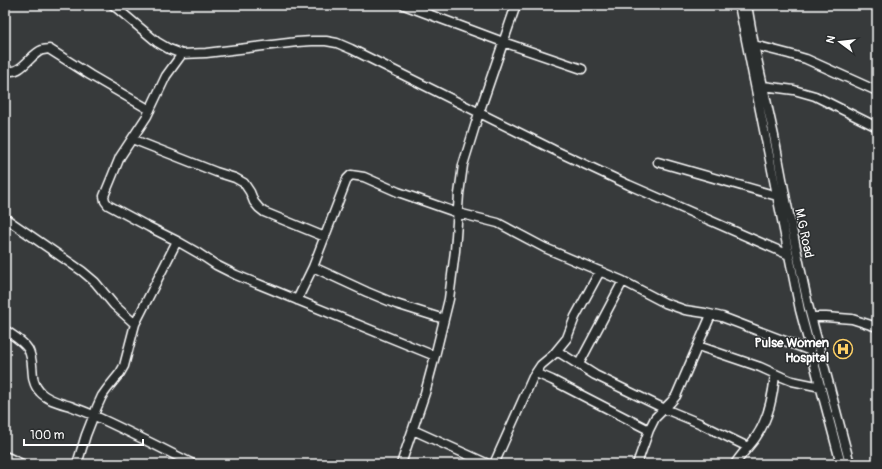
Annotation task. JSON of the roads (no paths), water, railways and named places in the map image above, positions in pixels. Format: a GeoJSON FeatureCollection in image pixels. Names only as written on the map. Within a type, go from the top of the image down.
{"type":"FeatureCollection","features":[{"type":"Feature","properties":{"kind":"street"},"geometry":{"type":"LineString","coordinates":[[113,5],[157,42],[169,50],[182,54],[206,53],[296,42],[326,41],[337,43],[591,168],[789,255]]}},
{"type":"Feature","properties":{"kind":"street"},"geometry":{"type":"LineString","coordinates":[[404,5],[503,42],[582,69]]}},
{"type":"Feature","properties":{"kind":"street"},"geometry":{"type":"LineString","coordinates":[[401,464],[425,392],[449,299],[454,268],[463,165],[516,5]]}},
{"type":"Feature","properties":{"kind":"street","name":"M.G Road"},"geometry":{"type":"LineString","coordinates":[[740,5],[786,200],[811,315],[850,464]]}},
{"type":"Feature","properties":{"kind":"street","name":"M.G Road"},"geometry":{"type":"LineString","coordinates":[[747,5],[763,86],[777,196],[789,255],[802,315],[841,464]]}},
{"type":"Feature","properties":{"kind":"street"},"geometry":{"type":"LineString","coordinates":[[754,45],[806,59],[877,91]]}},
{"type":"Feature","properties":{"kind":"street"},"geometry":{"type":"LineString","coordinates":[[5,69],[8,71],[17,70],[38,52],[49,49],[150,110]]}},
{"type":"Feature","properties":{"kind":"street"},"geometry":{"type":"LineString","coordinates":[[182,54],[166,76],[150,110],[120,157],[104,196],[108,205],[177,241],[224,270],[435,356]]}},
{"type":"Feature","properties":{"kind":"street"},"geometry":{"type":"LineString","coordinates":[[763,86],[794,90],[815,96],[877,127]]}},
{"type":"Feature","properties":{"kind":"street"},"geometry":{"type":"LineString","coordinates":[[132,139],[235,178],[244,183],[254,202],[264,212],[325,237]]}},
{"type":"Feature","properties":{"kind":"street"},"geometry":{"type":"LineString","coordinates":[[658,162],[777,196]]}},
{"type":"Feature","properties":{"kind":"street"},"geometry":{"type":"LineString","coordinates":[[297,300],[313,267],[347,179],[351,175],[364,177],[398,192],[458,213],[498,223],[545,248],[623,281],[665,303],[685,310],[726,319],[811,351]]}},
{"type":"Feature","properties":{"kind":"street"},"geometry":{"type":"LineString","coordinates":[[5,218],[82,271],[95,282],[114,305],[135,324]]}},
{"type":"Feature","properties":{"kind":"street"},"geometry":{"type":"LineString","coordinates":[[77,464],[84,440],[102,396],[124,366],[135,324],[177,241]]}},
{"type":"Feature","properties":{"kind":"street"},"geometry":{"type":"LineString","coordinates":[[313,267],[396,304],[444,319]]}},
{"type":"Feature","properties":{"kind":"street"},"geometry":{"type":"LineString","coordinates":[[494,464],[536,373],[541,365],[557,351],[567,338],[576,317],[600,271]]}},
{"type":"Feature","properties":{"kind":"street"},"geometry":{"type":"LineString","coordinates":[[579,364],[623,281]]}},
{"type":"Feature","properties":{"kind":"street"},"geometry":{"type":"LineString","coordinates":[[637,464],[649,430],[655,418],[676,396],[711,315]]}},
{"type":"Feature","properties":{"kind":"street"},"geometry":{"type":"LineString","coordinates":[[802,315],[852,319],[877,327]]}},
{"type":"Feature","properties":{"kind":"street"},"geometry":{"type":"LineString","coordinates":[[5,330],[21,341],[27,348],[32,363],[33,380],[40,393],[48,398],[123,429],[193,464]]}},
{"type":"Feature","properties":{"kind":"street"},"geometry":{"type":"LineString","coordinates":[[698,346],[760,367],[792,381],[821,388]]}},
{"type":"Feature","properties":{"kind":"street"},"geometry":{"type":"LineString","coordinates":[[557,351],[595,375],[748,447]]}},
{"type":"Feature","properties":{"kind":"street"},"geometry":{"type":"LineString","coordinates":[[536,373],[649,430]]}},
{"type":"Feature","properties":{"kind":"street"},"geometry":{"type":"LineString","coordinates":[[735,464],[742,453],[760,432],[772,397],[775,374]]}},
{"type":"Feature","properties":{"kind":"street"},"geometry":{"type":"LineString","coordinates":[[413,430],[488,464]]}},
{"type":"Feature","properties":{"kind":"street"},"geometry":{"type":"LineString","coordinates":[[5,456],[22,464]]}},
{"type":"Feature","properties":{"kind":"place","name":"Pulse Women Hospital"},"geometry":{"type":"Point","coordinates":[843,349]}}]}
